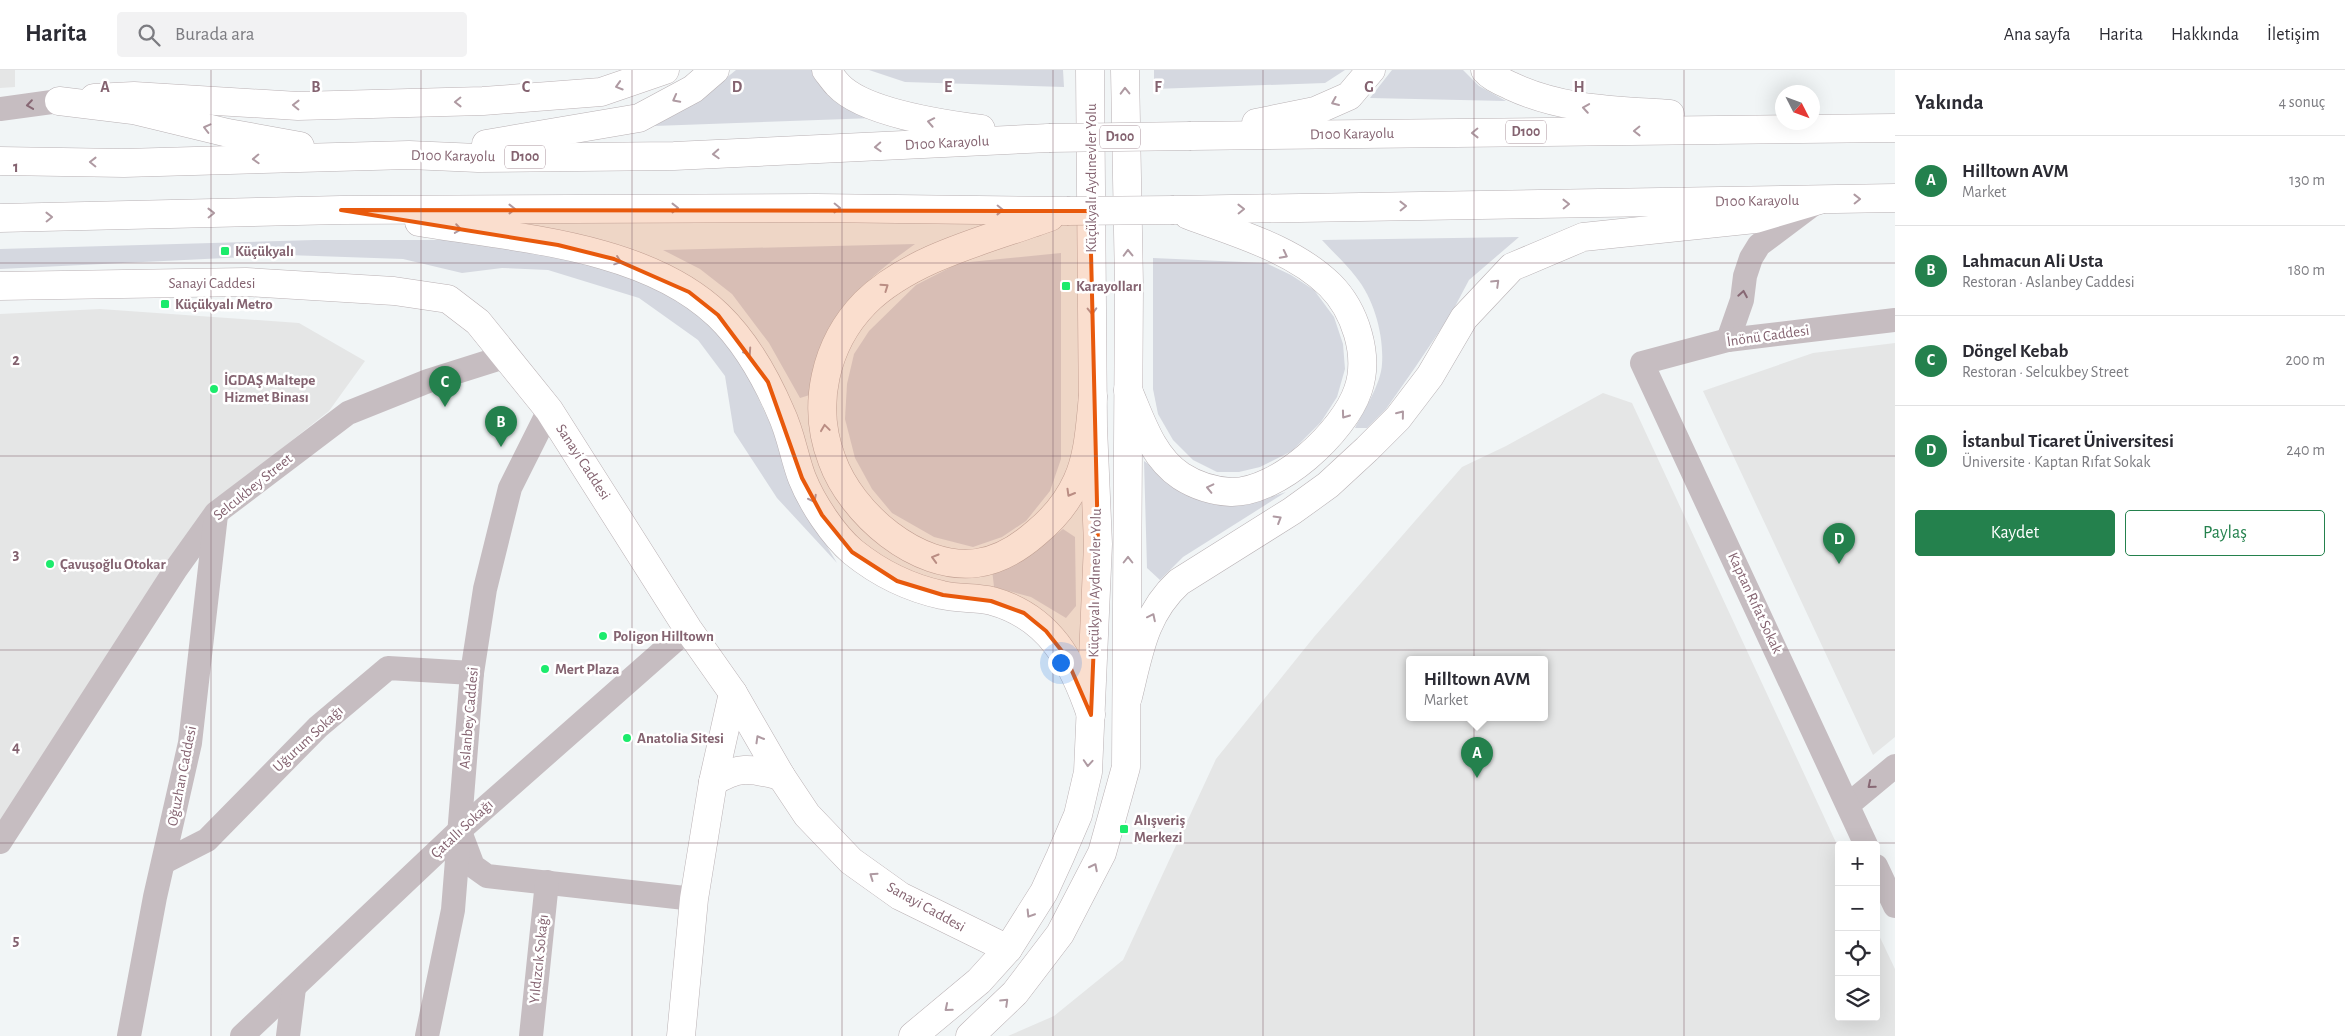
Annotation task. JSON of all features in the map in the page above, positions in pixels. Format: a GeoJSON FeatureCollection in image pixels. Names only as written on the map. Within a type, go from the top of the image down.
{"type":"FeatureCollection","features":[{"type":"Feature","properties":{"kind":"main road"},"geometry":{"type":"LineString","coordinates":[[59,101],[134,96],[298,106],[483,101],[601,92],[665,70]]}},
{"type":"Feature","properties":{"kind":"main road"},"geometry":{"type":"LineString","coordinates":[[409,155],[577,130],[639,118],[694,90],[716,70]]}},
{"type":"Feature","properties":{"kind":"main road"},"geometry":{"type":"LineString","coordinates":[[826,70],[839,87],[858,99],[883,109],[948,125],[1049,138]]}},
{"type":"Feature","properties":{"kind":"main road","name":"Küçükyalı Aydınevler Yolu"},"geometry":{"type":"LineString","coordinates":[[913,1036],[979,981],[1008,949],[1044,892],[1078,815],[1088,772],[1098,544],[1093,396],[1090,70]]}},
{"type":"Feature","properties":{"kind":"main road"},"geometry":{"type":"LineString","coordinates":[[970,1036],[1015,993],[1060,934],[1102,853],[1126,767],[1128,697],[1129,285],[1125,70]]}},
{"type":"Feature","properties":{"kind":"main road"},"geometry":{"type":"LineString","coordinates":[[1191,136],[1315,111],[1349,96],[1371,70]]}},
{"type":"Feature","properties":{"kind":"main road"},"geometry":{"type":"LineString","coordinates":[[1484,70],[1490,77],[1536,98],[1587,108],[1861,129]]}},
{"type":"Feature","properties":{"kind":"main road"},"geometry":{"type":"LineString","coordinates":[[59,101],[133,110],[228,133],[358,156]]}},
{"type":"Feature","properties":{"kind":"main road","name":"D100 Karayolu"},"geometry":{"type":"LineString","coordinates":[[0,161],[124,163],[409,155],[478,158],[674,156],[1049,138],[1895,128]]}},
{"type":"Feature","properties":{"kind":"main road","name":"D100 Karayolu"},"geometry":{"type":"LineString","coordinates":[[0,218],[341,210],[816,208],[1067,211],[1895,198]]}},
{"type":"Feature","properties":{"kind":"main road"},"geometry":{"type":"LineString","coordinates":[[1128,697],[1144,632],[1158,604],[1167,592],[1179,582],[1292,511],[1328,484],[1367,449],[1398,418],[1430,376],[1464,318],[1512,267],[1583,237],[1755,220],[1819,200]]}},
{"type":"Feature","properties":{"kind":"main road"},"geometry":{"type":"LineString","coordinates":[[341,210],[558,245],[614,259],[656,275],[689,292],[718,315],[742,344],[768,382],[786,425],[802,478],[822,515],[852,552],[897,581],[943,596],[991,601],[1024,613],[1046,631],[1065,655],[1082,687],[1091,715]]}},
{"type":"Feature","properties":{"kind":"main road"},"geometry":{"type":"LineString","coordinates":[[1128,390],[1148,437],[1164,461],[1181,476],[1206,488],[1232,492],[1258,487],[1287,472],[1333,432],[1350,407],[1359,389],[1363,366],[1358,332],[1349,310],[1330,285],[1303,264],[1261,243],[1174,210]]}},
{"type":"Feature","properties":{"kind":"main road"},"geometry":{"type":"LineString","coordinates":[[1067,211],[964,247],[924,264],[893,282],[866,303],[847,324],[837,340],[831,357],[822,394],[826,431],[832,460],[839,475],[864,513],[877,525],[894,538],[930,556],[952,562],[977,563],[1006,554],[1025,543],[1046,524],[1064,503],[1078,480],[1088,445],[1093,396]]}},
{"type":"Feature","properties":{"kind":"main road","name":"Sanayi Caddesi"},"geometry":{"type":"LineString","coordinates":[[0,286],[67,283],[246,282],[394,292],[448,299],[478,322],[549,410],[688,629],[733,693],[781,776],[807,815],[851,861],[900,896],[1008,949]]}},
{"type":"Feature","properties":{"kind":"main road"},"geometry":{"type":"LineString","coordinates":[[684,1029],[694,899],[713,782],[733,693]]}},
{"type":"Feature","properties":{"kind":"main road"},"geometry":{"type":"LineString","coordinates":[[713,782],[730,772],[754,770],[781,776]]}},
{"type":"Feature","properties":{"kind":"street"},"geometry":{"type":"LineString","coordinates":[[0,109],[59,101]]}},
{"type":"Feature","properties":{"kind":"street"},"geometry":{"type":"LineString","coordinates":[[1728,340],[1742,300],[1745,276],[1751,258],[1759,245],[1819,200]]}},
{"type":"Feature","properties":{"kind":"street","name":"İnönü Caddesi"},"geometry":{"type":"LineString","coordinates":[[1642,363],[1728,340],[1895,320]]}},
{"type":"Feature","properties":{"kind":"street","name":"Selcukbey Street"},"geometry":{"type":"LineString","coordinates":[[0,842],[176,568],[216,513],[348,413],[428,381],[507,356]]}},
{"type":"Feature","properties":{"kind":"street","name":"Kaptan Rıfat Sokak"},"geometry":{"type":"LineString","coordinates":[[1642,363],[1807,713],[1864,841]]}},
{"type":"Feature","properties":{"kind":"street","name":"Aslanbey Caddesi"},"geometry":{"type":"LineString","coordinates":[[427,1036],[453,910],[472,673],[485,589],[510,488],[549,410]]}},
{"type":"Feature","properties":{"kind":"street","name":"Oğuzhan Caddesi"},"geometry":{"type":"LineString","coordinates":[[129,1036],[155,897],[190,743],[216,513]]}},
{"type":"Feature","properties":{"kind":"street","name":"Çatallı Sokağı"},"geometry":{"type":"LineString","coordinates":[[242,1036],[460,830],[688,629]]}},
{"type":"Feature","properties":{"kind":"street","name":"Uğurum Sokağı"},"geometry":{"type":"LineString","coordinates":[[164,862],[207,840],[318,727],[388,668],[472,673]]}},
{"type":"Feature","properties":{"kind":"street"},"geometry":{"type":"LineString","coordinates":[[1848,805],[1895,766]]}},
{"type":"Feature","properties":{"kind":"street"},"geometry":{"type":"LineString","coordinates":[[460,830],[473,866],[487,876],[694,899]]}},
{"type":"Feature","properties":{"kind":"street"},"geometry":{"type":"LineString","coordinates":[[1880,874],[1895,906]]}},
{"type":"Feature","properties":{"kind":"street","name":"Yıldızcık Sokağı"},"geometry":{"type":"LineString","coordinates":[[531,1036],[547,882]]}},
{"type":"Feature","properties":{"kind":"street"},"geometry":{"type":"LineString","coordinates":[[288,1036],[294,988]]}},
{"type":"Feature","properties":{"kind":"highlighted area"},"geometry":{"type":"Polygon","coordinates":[[[341,210],[1090,211],[1098,544],[1091,715],[1065,655],[1046,631],[1024,613],[991,601],[943,595],[897,581],[852,552],[822,515],[802,478],[768,382],[718,315],[689,292],[614,259],[558,245],[341,210]]]}},
{"type":"Feature","properties":{"kind":"shaded area"},"geometry":{"type":"Polygon","coordinates":[[[0,70],[15,70],[15,87],[0,88],[0,70]]]}},
{"type":"Feature","properties":{"kind":"shaded area"},"geometry":{"type":"Polygon","coordinates":[[[736,70],[814,70],[874,118],[654,126],[694,104],[736,70]]]}},
{"type":"Feature","properties":{"kind":"shaded area"},"geometry":{"type":"Polygon","coordinates":[[[869,70],[1063,70],[1064,87],[905,82],[869,70]]]}},
{"type":"Feature","properties":{"kind":"shaded area"},"geometry":{"type":"Polygon","coordinates":[[[1154,70],[1345,70],[1325,83],[1154,89],[1154,70]]]}},
{"type":"Feature","properties":{"kind":"shaded area"},"geometry":{"type":"Polygon","coordinates":[[[1392,70],[1463,70],[1479,86],[1506,101],[1370,98],[1392,70]]]}},
{"type":"Feature","properties":{"kind":"shaded area"},"geometry":{"type":"Polygon","coordinates":[[[1519,237],[1469,280],[1451,314],[1386,409],[1367,428],[1355,428],[1379,380],[1382,364],[1381,341],[1373,307],[1368,296],[1348,267],[1322,240],[1519,237]]]}},
{"type":"Feature","properties":{"kind":"shaded area"},"geometry":{"type":"Polygon","coordinates":[[[314,240],[452,240],[546,252],[631,278],[677,299],[717,329],[747,374],[772,428],[793,490],[837,563],[777,498],[734,432],[725,376],[698,340],[639,298],[548,270],[502,268],[462,273],[403,259],[287,255],[0,269],[0,249],[314,240]]]}},
{"type":"Feature","properties":{"kind":"shaded area"},"geometry":{"type":"Polygon","coordinates":[[[915,244],[858,290],[846,304],[827,335],[820,352],[813,394],[800,398],[769,343],[732,294],[700,269],[663,250],[915,244]]]}},
{"type":"Feature","properties":{"kind":"shaded area"},"geometry":{"type":"Polygon","coordinates":[[[1061,253],[1061,459],[1050,491],[1026,521],[1002,537],[973,547],[934,537],[892,513],[872,489],[855,458],[845,419],[847,384],[854,354],[869,331],[916,285],[959,263],[1061,253]]]}},
{"type":"Feature","properties":{"kind":"shaded area"},"geometry":{"type":"Polygon","coordinates":[[[1153,258],[1266,263],[1291,275],[1314,290],[1334,317],[1343,344],[1345,369],[1337,397],[1321,422],[1292,451],[1260,467],[1239,472],[1217,472],[1193,460],[1173,440],[1158,414],[1153,389],[1153,258]]]}},
{"type":"Feature","properties":{"kind":"shaded area"},"geometry":{"type":"Polygon","coordinates":[[[100,309],[299,323],[365,361],[329,411],[204,510],[0,825],[0,314],[100,309]]]}},
{"type":"Feature","properties":{"kind":"shaded area"},"geometry":{"type":"Polygon","coordinates":[[[1895,343],[1895,737],[1873,755],[1703,391],[1813,353],[1895,343]]]}},
{"type":"Feature","properties":{"kind":"shaded area"},"geometry":{"type":"Polygon","coordinates":[[[1603,393],[1632,403],[1835,841],[1835,1021],[1880,1021],[1880,937],[1895,969],[1895,1036],[1008,1036],[1054,1016],[1123,960],[1216,759],[1314,637],[1462,467],[1506,446],[1603,393]]]}},
{"type":"Feature","properties":{"kind":"shaded area"},"geometry":{"type":"Polygon","coordinates":[[[1144,461],[1183,488],[1235,501],[1268,498],[1286,492],[1183,557],[1160,580],[1147,568],[1144,461]]]}},
{"type":"Feature","properties":{"kind":"shaded area"},"geometry":{"type":"Polygon","coordinates":[[[1063,529],[1075,537],[1076,606],[1066,618],[1031,597],[994,587],[992,569],[1029,556],[1063,529]]]}},
{"type":"Feature","properties":{"kind":"place","name":"Küçükyalı"},"geometry":{"type":"Point","coordinates":[225,251]}},
{"type":"Feature","properties":{"kind":"place","name":"Karayolları"},"geometry":{"type":"Point","coordinates":[1066,286]}},
{"type":"Feature","properties":{"kind":"place","name":"Küçükyalı Metro"},"geometry":{"type":"Point","coordinates":[165,304]}},
{"type":"Feature","properties":{"kind":"place","name":"İGDAŞ Maltepe Hizmet Binası"},"geometry":{"type":"Point","coordinates":[214,389]}},
{"type":"Feature","properties":{"kind":"place","name":"Döngel Kebab"},"geometry":{"type":"Point","coordinates":[445,407]}},
{"type":"Feature","properties":{"kind":"place","name":"Lahmacun Ali Usta"},"geometry":{"type":"Point","coordinates":[501,447]}},
{"type":"Feature","properties":{"kind":"place","name":"Çavuşoğlu Otokar"},"geometry":{"type":"Point","coordinates":[50,564]}},
{"type":"Feature","properties":{"kind":"place","name":"İstanbul Ticaret Üniversitesi"},"geometry":{"type":"Point","coordinates":[1839,564]}},
{"type":"Feature","properties":{"kind":"place","name":"Poligon Hilltown"},"geometry":{"type":"Point","coordinates":[603,636]}},
{"type":"Feature","properties":{"kind":"place","name":"Mert Plaza"},"geometry":{"type":"Point","coordinates":[545,669]}},
{"type":"Feature","properties":{"kind":"place","name":"Anatolia Sitesi"},"geometry":{"type":"Point","coordinates":[627,738]}},
{"type":"Feature","properties":{"kind":"place","name":"Hilltown AVM"},"geometry":{"type":"Point","coordinates":[1477,778]}},
{"type":"Feature","properties":{"kind":"place","name":"Alışveriş Merkezi"},"geometry":{"type":"Point","coordinates":[1124,829]}}]}
